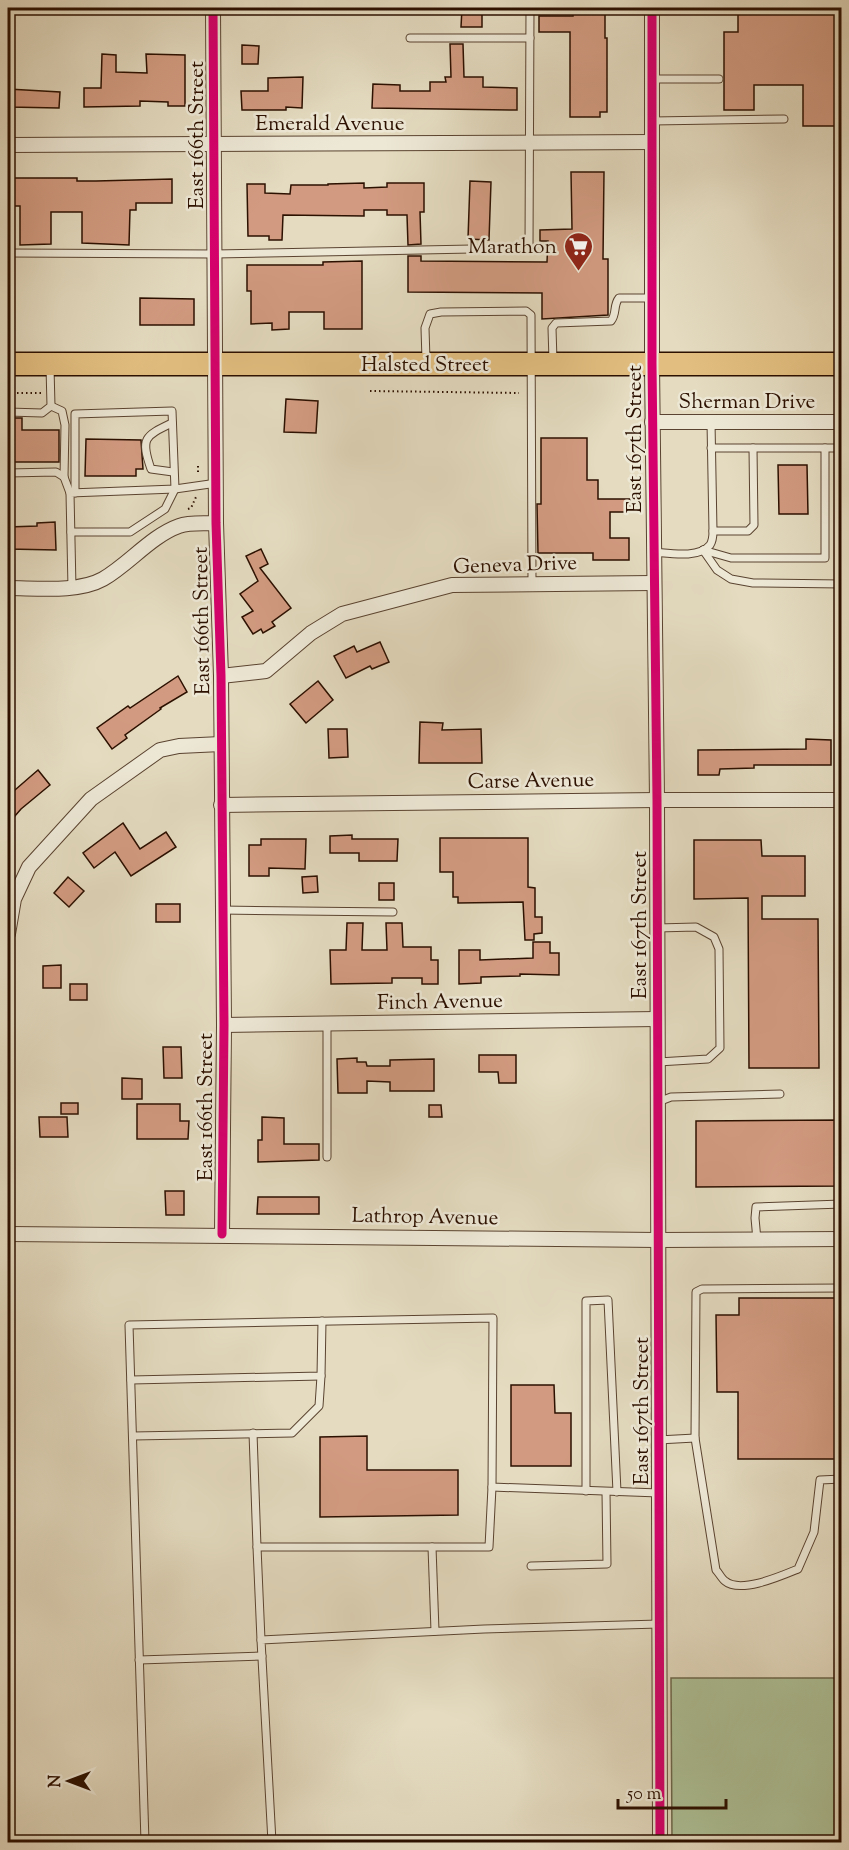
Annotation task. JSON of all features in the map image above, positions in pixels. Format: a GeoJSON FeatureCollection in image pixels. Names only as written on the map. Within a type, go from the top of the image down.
{"type":"FeatureCollection","features":[{"type":"Feature","properties":{"kind":"main road","name":"Halsted Street"},"geometry":{"type":"LineString","coordinates":[[8,364],[842,364]]}},
{"type":"Feature","properties":{"kind":"street","name":"East 166th Street"},"geometry":{"type":"LineString","coordinates":[[213,8],[216,523],[221,676],[221,910],[224,1025],[222,1234]]}},
{"type":"Feature","properties":{"kind":"street","name":"East 167th Street"},"geometry":{"type":"LineString","coordinates":[[652,8],[652,422],[657,800],[660,1842]]}},
{"type":"Feature","properties":{"kind":"street","name":"Emerald Avenue"},"geometry":{"type":"LineString","coordinates":[[8,145],[652,142]]}},
{"type":"Feature","properties":{"kind":"street","name":"Sherman Drive"},"geometry":{"type":"LineString","coordinates":[[652,422],[842,422]]}},
{"type":"Feature","properties":{"kind":"street"},"geometry":{"type":"LineString","coordinates":[[8,588],[72,588],[102,579],[141,550],[180,526],[216,523]]}},
{"type":"Feature","properties":{"kind":"street","name":"Geneva Drive"},"geometry":{"type":"LineString","coordinates":[[221,676],[266,671],[312,633],[342,615],[452,585],[653,583]]}},
{"type":"Feature","properties":{"kind":"street"},"geometry":{"type":"LineString","coordinates":[[8,934],[14,899],[29,867],[91,799],[160,750],[179,746],[221,744]]}},
{"type":"Feature","properties":{"kind":"street","name":"Carse Avenue"},"geometry":{"type":"LineString","coordinates":[[221,805],[842,800]]}},
{"type":"Feature","properties":{"kind":"street","name":"Finch Avenue"},"geometry":{"type":"LineString","coordinates":[[224,1025],[657,1019]]}},
{"type":"Feature","properties":{"kind":"street","name":"Lathrop Avenue"},"geometry":{"type":"LineString","coordinates":[[8,1234],[222,1234],[658,1240],[842,1239]]}},
{"type":"Feature","properties":{"kind":"lane"},"geometry":{"type":"LineString","coordinates":[[8,253],[215,254],[529,248],[530,8]]}},
{"type":"Feature","properties":{"kind":"lane"},"geometry":{"type":"LineString","coordinates":[[410,38],[530,38]]}},
{"type":"Feature","properties":{"kind":"lane"},"geometry":{"type":"LineString","coordinates":[[652,79],[719,79]]}},
{"type":"Feature","properties":{"kind":"lane"},"geometry":{"type":"LineString","coordinates":[[652,121],[784,119]]}},
{"type":"Feature","properties":{"kind":"lane"},"geometry":{"type":"LineString","coordinates":[[532,583],[542,364],[552,328],[556,323],[611,321],[615,318],[616,301],[619,298],[652,298]]}},
{"type":"Feature","properties":{"kind":"lane"},"geometry":{"type":"LineString","coordinates":[[426,364],[425,328],[430,314],[526,311],[531,315],[542,364]]}},
{"type":"Feature","properties":{"kind":"lane"},"geometry":{"type":"LineString","coordinates":[[50,364],[51,406]]}},
{"type":"Feature","properties":{"kind":"lane"},"geometry":{"type":"LineString","coordinates":[[8,412],[42,413],[51,406]]}},
{"type":"Feature","properties":{"kind":"lane"},"geometry":{"type":"LineString","coordinates":[[51,406],[62,411],[65,425],[64,477],[72,493]]}},
{"type":"Feature","properties":{"kind":"lane"},"geometry":{"type":"LineString","coordinates":[[71,532],[130,532],[165,509],[175,489],[172,411],[75,414],[71,532],[72,588]]}},
{"type":"Feature","properties":{"kind":"lane"},"geometry":{"type":"LineString","coordinates":[[653,552],[692,553],[710,545],[713,531],[711,422]]}},
{"type":"Feature","properties":{"kind":"lane"},"geometry":{"type":"LineString","coordinates":[[172,423],[149,434],[146,440],[147,457],[151,469],[173,472]]}},
{"type":"Feature","properties":{"kind":"lane"},"geometry":{"type":"LineString","coordinates":[[711,448],[842,448]]}},
{"type":"Feature","properties":{"kind":"lane"},"geometry":{"type":"LineString","coordinates":[[713,531],[748,531],[754,525],[753,448]]}},
{"type":"Feature","properties":{"kind":"lane"},"geometry":{"type":"LineString","coordinates":[[703,550],[731,558],[825,558],[825,448]]}},
{"type":"Feature","properties":{"kind":"lane"},"geometry":{"type":"LineString","coordinates":[[8,473],[56,472],[64,477]]}},
{"type":"Feature","properties":{"kind":"lane"},"geometry":{"type":"LineString","coordinates":[[72,493],[175,489],[217,483]]}},
{"type":"Feature","properties":{"kind":"lane"},"geometry":{"type":"LineString","coordinates":[[703,550],[717,570],[731,579],[753,583],[842,584]]}},
{"type":"Feature","properties":{"kind":"lane"},"geometry":{"type":"LineString","coordinates":[[221,910],[393,912]]}},
{"type":"Feature","properties":{"kind":"lane"},"geometry":{"type":"LineString","coordinates":[[657,928],[696,927],[714,937],[719,949],[721,998],[720,1048],[708,1059],[657,1062]]}},
{"type":"Feature","properties":{"kind":"lane"},"geometry":{"type":"LineString","coordinates":[[327,1023],[327,1157]]}},
{"type":"Feature","properties":{"kind":"lane"},"geometry":{"type":"LineString","coordinates":[[657,1102],[671,1097],[780,1094]]}},
{"type":"Feature","properties":{"kind":"lane"},"geometry":{"type":"LineString","coordinates":[[757,1240],[754,1218],[756,1207],[842,1204]]}},
{"type":"Feature","properties":{"kind":"lane"},"geometry":{"type":"LineString","coordinates":[[842,1288],[702,1289],[696,1292],[695,1438],[716,1570],[726,1582],[739,1587],[778,1577],[798,1569],[814,1532],[820,1480],[842,1479]]}},
{"type":"Feature","properties":{"kind":"lane"},"geometry":{"type":"LineString","coordinates":[[586,1491],[586,1301],[608,1300],[617,1492]]}},
{"type":"Feature","properties":{"kind":"lane"},"geometry":{"type":"LineString","coordinates":[[145,1842],[129,1325],[493,1318],[492,1487],[489,1547],[257,1547]]}},
{"type":"Feature","properties":{"kind":"lane"},"geometry":{"type":"LineString","coordinates":[[133,1436],[292,1432],[319,1406],[322,1321]]}},
{"type":"Feature","properties":{"kind":"lane"},"geometry":{"type":"LineString","coordinates":[[131,1380],[321,1376]]}},
{"type":"Feature","properties":{"kind":"lane"},"geometry":{"type":"LineString","coordinates":[[253,1433],[272,1842]]}},
{"type":"Feature","properties":{"kind":"lane"},"geometry":{"type":"LineString","coordinates":[[658,1440],[695,1438]]}},
{"type":"Feature","properties":{"kind":"lane"},"geometry":{"type":"LineString","coordinates":[[492,1487],[659,1493]]}},
{"type":"Feature","properties":{"kind":"lane"},"geometry":{"type":"LineString","coordinates":[[531,1566],[607,1564],[606,1492]]}},
{"type":"Feature","properties":{"kind":"lane"},"geometry":{"type":"LineString","coordinates":[[432,1547],[435,1631]]}},
{"type":"Feature","properties":{"kind":"lane"},"geometry":{"type":"LineString","coordinates":[[261,1640],[435,1631],[659,1624]]}},
{"type":"Feature","properties":{"kind":"lane"},"geometry":{"type":"LineString","coordinates":[[139,1660],[262,1656]]}},
{"type":"Feature","properties":{"kind":"path"},"geometry":{"type":"LineString","coordinates":[[370,391],[522,393]]}},
{"type":"Feature","properties":{"kind":"path"},"geometry":{"type":"LineString","coordinates":[[8,393],[46,393]]}},
{"type":"Feature","properties":{"kind":"green space"},"geometry":{"type":"Polygon","coordinates":[[[671,1678],[841,1678],[841,1842],[672,1842],[671,1678]]]}},
{"type":"Feature","properties":{"kind":"building"},"geometry":{"type":"Polygon","coordinates":[[[462,8],[482,8],[482,27],[461,27],[462,8]]]}},
{"type":"Feature","properties":{"kind":"building"},"geometry":{"type":"Polygon","coordinates":[[[738,8],[842,8],[842,126],[803,126],[803,85],[754,85],[754,110],[724,110],[724,32],[738,32],[738,8]]]}},
{"type":"Feature","properties":{"kind":"building"},"geometry":{"type":"Polygon","coordinates":[[[573,14],[605,14],[607,112],[600,112],[600,117],[570,117],[570,32],[539,32],[539,16],[573,16],[573,14]]]}},
{"type":"Feature","properties":{"kind":"building"},"geometry":{"type":"Polygon","coordinates":[[[450,44],[463,44],[464,77],[483,77],[483,87],[517,88],[517,110],[372,108],[373,84],[400,85],[400,91],[430,91],[430,82],[446,82],[445,77],[451,77],[450,44]]]}},
{"type":"Feature","properties":{"kind":"building"},"geometry":{"type":"Polygon","coordinates":[[[242,45],[259,46],[258,64],[242,64],[242,45]]]}},
{"type":"Feature","properties":{"kind":"building"},"geometry":{"type":"Polygon","coordinates":[[[102,54],[116,55],[116,72],[147,73],[146,54],[185,55],[185,106],[168,106],[168,102],[140,101],[140,106],[84,107],[84,88],[101,88],[102,54]]]}},
{"type":"Feature","properties":{"kind":"building"},"geometry":{"type":"Polygon","coordinates":[[[303,77],[302,108],[242,110],[241,91],[268,91],[268,78],[303,77]]]}},
{"type":"Feature","properties":{"kind":"building"},"geometry":{"type":"Polygon","coordinates":[[[8,89],[60,92],[59,108],[8,107],[8,89]]]}},
{"type":"Feature","properties":{"kind":"building"},"geometry":{"type":"Polygon","coordinates":[[[571,172],[604,172],[603,259],[608,259],[608,315],[542,319],[542,293],[408,292],[408,256],[421,256],[421,261],[547,262],[548,241],[540,241],[540,230],[572,229],[571,172]]]}},
{"type":"Feature","properties":{"kind":"building"},"geometry":{"type":"Polygon","coordinates":[[[8,178],[77,178],[77,181],[172,179],[172,203],[136,203],[136,210],[130,210],[129,245],[82,243],[82,212],[51,212],[51,244],[20,245],[20,206],[8,206],[8,178]]]}},
{"type":"Feature","properties":{"kind":"building"},"geometry":{"type":"Polygon","coordinates":[[[470,181],[491,182],[489,240],[468,239],[470,181]]]}},
{"type":"Feature","properties":{"kind":"building"},"geometry":{"type":"Polygon","coordinates":[[[364,183],[364,188],[387,187],[387,183],[424,183],[424,212],[420,212],[421,244],[408,245],[407,215],[387,215],[387,210],[364,210],[364,216],[283,215],[282,240],[269,240],[269,236],[248,236],[247,184],[265,184],[265,193],[290,194],[291,185],[364,183]]]}},
{"type":"Feature","properties":{"kind":"building"},"geometry":{"type":"Polygon","coordinates":[[[362,261],[362,329],[324,329],[324,312],[289,312],[289,329],[272,330],[272,323],[251,324],[251,291],[247,291],[247,265],[323,265],[323,262],[362,261]]]}},
{"type":"Feature","properties":{"kind":"building"},"geometry":{"type":"Polygon","coordinates":[[[140,298],[194,299],[194,325],[140,325],[140,298]]]}},
{"type":"Feature","properties":{"kind":"building"},"geometry":{"type":"Polygon","coordinates":[[[286,399],[318,401],[316,433],[284,432],[286,399]]]}},
{"type":"Feature","properties":{"kind":"building"},"geometry":{"type":"Polygon","coordinates":[[[8,418],[22,418],[22,430],[59,430],[59,462],[8,462],[8,418]]]}},
{"type":"Feature","properties":{"kind":"building"},"geometry":{"type":"Polygon","coordinates":[[[541,438],[587,438],[587,480],[598,480],[598,499],[630,499],[630,512],[610,512],[610,538],[629,538],[629,560],[593,560],[593,553],[538,553],[537,504],[541,504],[541,438]]]}},
{"type":"Feature","properties":{"kind":"building"},"geometry":{"type":"Polygon","coordinates":[[[86,439],[141,440],[143,469],[136,469],[136,476],[85,476],[86,439]]]}},
{"type":"Feature","properties":{"kind":"building"},"geometry":{"type":"Polygon","coordinates":[[[778,465],[807,465],[808,514],[779,514],[778,465]]]}},
{"type":"Feature","properties":{"kind":"building"},"geometry":{"type":"Polygon","coordinates":[[[55,522],[56,550],[8,549],[8,527],[37,526],[37,523],[55,522]]]}},
{"type":"Feature","properties":{"kind":"building"},"geometry":{"type":"Polygon","coordinates":[[[261,549],[268,564],[260,568],[291,608],[272,622],[275,626],[263,633],[261,629],[253,634],[242,617],[253,611],[240,594],[258,581],[246,556],[261,549]]]}},
{"type":"Feature","properties":{"kind":"building"},"geometry":{"type":"Polygon","coordinates":[[[380,642],[389,662],[372,669],[370,666],[346,678],[334,656],[354,646],[357,652],[380,642]]]}},
{"type":"Feature","properties":{"kind":"building"},"geometry":{"type":"Polygon","coordinates":[[[178,676],[187,692],[160,708],[125,735],[127,738],[112,749],[97,728],[178,676]]]}},
{"type":"Feature","properties":{"kind":"building"},"geometry":{"type":"Polygon","coordinates":[[[318,681],[333,700],[306,723],[290,704],[318,681]]]}},
{"type":"Feature","properties":{"kind":"building"},"geometry":{"type":"Polygon","coordinates":[[[420,722],[443,723],[442,730],[481,729],[482,763],[419,763],[420,722]]]}},
{"type":"Feature","properties":{"kind":"building"},"geometry":{"type":"Polygon","coordinates":[[[328,729],[347,729],[348,757],[329,758],[328,729]]]}},
{"type":"Feature","properties":{"kind":"building"},"geometry":{"type":"Polygon","coordinates":[[[806,739],[831,740],[831,765],[754,765],[754,768],[720,769],[719,775],[698,775],[698,750],[806,749],[806,739]]]}},
{"type":"Feature","properties":{"kind":"building"},"geometry":{"type":"Polygon","coordinates":[[[38,770],[50,785],[21,809],[8,824],[8,796],[38,770]]]}},
{"type":"Feature","properties":{"kind":"building"},"geometry":{"type":"Polygon","coordinates":[[[123,823],[140,849],[166,832],[176,847],[131,876],[115,852],[94,868],[83,853],[123,823]]]}},
{"type":"Feature","properties":{"kind":"building"},"geometry":{"type":"Polygon","coordinates":[[[352,835],[352,839],[398,839],[397,861],[359,861],[359,853],[330,853],[330,836],[352,835]]]}},
{"type":"Feature","properties":{"kind":"building"},"geometry":{"type":"Polygon","coordinates":[[[440,838],[528,838],[528,887],[535,888],[535,917],[542,917],[542,933],[534,934],[534,940],[525,940],[523,902],[458,903],[458,897],[453,897],[453,872],[440,872],[440,838]]]}},
{"type":"Feature","properties":{"kind":"building"},"geometry":{"type":"Polygon","coordinates":[[[261,839],[306,839],[305,869],[269,868],[269,876],[249,876],[249,845],[261,845],[261,839]]]}},
{"type":"Feature","properties":{"kind":"building"},"geometry":{"type":"Polygon","coordinates":[[[694,840],[761,840],[762,856],[805,856],[805,896],[762,896],[762,919],[818,919],[819,1068],[749,1068],[748,898],[694,899],[694,840]]]}},
{"type":"Feature","properties":{"kind":"building"},"geometry":{"type":"Polygon","coordinates":[[[317,876],[318,892],[303,893],[302,877],[317,876]]]}},
{"type":"Feature","properties":{"kind":"building"},"geometry":{"type":"Polygon","coordinates":[[[68,877],[84,891],[69,907],[54,893],[68,877]]]}},
{"type":"Feature","properties":{"kind":"building"},"geometry":{"type":"Polygon","coordinates":[[[379,883],[394,883],[394,900],[379,900],[379,883]]]}},
{"type":"Feature","properties":{"kind":"building"},"geometry":{"type":"Polygon","coordinates":[[[156,904],[180,904],[180,922],[156,922],[156,904]]]}},
{"type":"Feature","properties":{"kind":"building"},"geometry":{"type":"Polygon","coordinates":[[[347,923],[363,923],[362,950],[387,950],[386,923],[402,923],[403,947],[431,947],[431,960],[438,960],[438,984],[422,984],[422,978],[392,978],[392,983],[331,984],[330,950],[346,950],[347,923]]]}},
{"type":"Feature","properties":{"kind":"building"},"geometry":{"type":"Polygon","coordinates":[[[533,942],[550,942],[550,953],[559,953],[559,975],[520,974],[520,976],[481,977],[481,983],[459,984],[459,950],[480,950],[480,960],[533,958],[533,942]]]}},
{"type":"Feature","properties":{"kind":"building"},"geometry":{"type":"Polygon","coordinates":[[[61,965],[61,988],[43,988],[43,966],[61,965]]]}},
{"type":"Feature","properties":{"kind":"building"},"geometry":{"type":"Polygon","coordinates":[[[70,984],[87,984],[87,1000],[70,1000],[70,984]]]}},
{"type":"Feature","properties":{"kind":"building"},"geometry":{"type":"Polygon","coordinates":[[[163,1047],[181,1047],[182,1078],[164,1078],[163,1047]]]}},
{"type":"Feature","properties":{"kind":"building"},"geometry":{"type":"Polygon","coordinates":[[[479,1055],[516,1055],[516,1083],[499,1083],[498,1072],[479,1072],[479,1055]]]}},
{"type":"Feature","properties":{"kind":"building"},"geometry":{"type":"Polygon","coordinates":[[[357,1058],[357,1062],[366,1062],[367,1066],[390,1066],[390,1060],[434,1059],[434,1091],[390,1091],[390,1082],[367,1081],[367,1093],[338,1093],[337,1059],[357,1058]]]}},
{"type":"Feature","properties":{"kind":"building"},"geometry":{"type":"Polygon","coordinates":[[[122,1078],[142,1079],[142,1099],[122,1099],[122,1078]]]}},
{"type":"Feature","properties":{"kind":"building"},"geometry":{"type":"Polygon","coordinates":[[[61,1103],[78,1103],[78,1114],[61,1114],[61,1103]]]}},
{"type":"Feature","properties":{"kind":"building"},"geometry":{"type":"Polygon","coordinates":[[[137,1104],[180,1104],[180,1121],[189,1121],[188,1139],[137,1139],[137,1104]]]}},
{"type":"Feature","properties":{"kind":"building"},"geometry":{"type":"Polygon","coordinates":[[[429,1105],[441,1105],[442,1117],[429,1117],[429,1105]]]}},
{"type":"Feature","properties":{"kind":"building"},"geometry":{"type":"Polygon","coordinates":[[[39,1117],[67,1117],[68,1137],[40,1137],[39,1117]]]}},
{"type":"Feature","properties":{"kind":"building"},"geometry":{"type":"Polygon","coordinates":[[[262,1117],[284,1118],[284,1144],[319,1144],[319,1160],[258,1162],[258,1140],[262,1140],[262,1117]]]}},
{"type":"Feature","properties":{"kind":"building"},"geometry":{"type":"Polygon","coordinates":[[[842,1120],[842,1186],[696,1187],[696,1121],[842,1120]]]}},
{"type":"Feature","properties":{"kind":"building"},"geometry":{"type":"Polygon","coordinates":[[[165,1191],[184,1191],[184,1215],[166,1215],[165,1191]]]}},
{"type":"Feature","properties":{"kind":"building"},"geometry":{"type":"Polygon","coordinates":[[[258,1197],[319,1197],[319,1214],[257,1214],[258,1197]]]}},
{"type":"Feature","properties":{"kind":"building"},"geometry":{"type":"Polygon","coordinates":[[[739,1298],[842,1298],[842,1459],[738,1459],[738,1392],[717,1392],[716,1315],[739,1315],[739,1298]]]}},
{"type":"Feature","properties":{"kind":"building"},"geometry":{"type":"Polygon","coordinates":[[[511,1385],[554,1385],[555,1413],[571,1413],[571,1466],[511,1466],[511,1385]]]}},
{"type":"Feature","properties":{"kind":"building"},"geometry":{"type":"Polygon","coordinates":[[[367,1436],[367,1470],[458,1470],[458,1515],[320,1517],[320,1437],[367,1436]]]}},
{"type":"Feature","properties":{"kind":"cycle path"},"geometry":{"type":"LineString","coordinates":[[213,8],[216,523],[221,676],[224,1025],[222,1234]]}},
{"type":"Feature","properties":{"kind":"cycle path"},"geometry":{"type":"LineString","coordinates":[[652,8],[660,1842]]}},
{"type":"Feature","properties":{"kind":"place","name":"Marathon"},"geometry":{"type":"Point","coordinates":[578,272]}}]}
